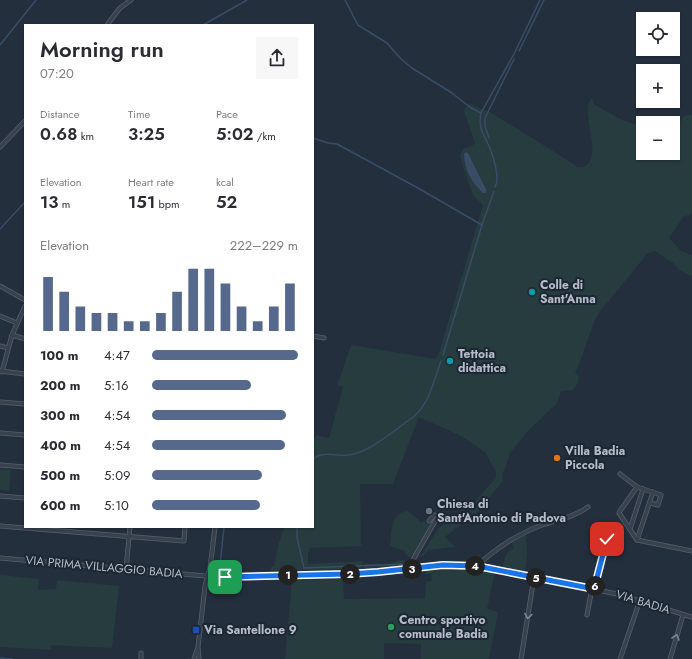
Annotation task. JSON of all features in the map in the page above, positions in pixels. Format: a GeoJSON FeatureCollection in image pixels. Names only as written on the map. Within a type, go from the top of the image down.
{"type":"FeatureCollection","features":[{"type":"Feature","properties":{"kind":"street"},"geometry":{"type":"LineString","coordinates":[[107,24],[120,8],[131,0]]}},
{"type":"Feature","properties":{"kind":"street"},"geometry":{"type":"LineString","coordinates":[[0,147],[24,122]]}},
{"type":"Feature","properties":{"kind":"street"},"geometry":{"type":"LineString","coordinates":[[0,286],[24,299]]}},
{"type":"Feature","properties":{"kind":"street"},"geometry":{"type":"LineString","coordinates":[[24,308],[12,335],[1,372],[24,374]]}},
{"type":"Feature","properties":{"kind":"street"},"geometry":{"type":"LineString","coordinates":[[0,316],[17,323]]}},
{"type":"Feature","properties":{"kind":"street"},"geometry":{"type":"LineString","coordinates":[[12,335],[24,340]]}},
{"type":"Feature","properties":{"kind":"street"},"geometry":{"type":"LineString","coordinates":[[314,336],[324,338]]}},
{"type":"Feature","properties":{"kind":"street"},"geometry":{"type":"LineString","coordinates":[[0,346],[8,348]]}},
{"type":"Feature","properties":{"kind":"street"},"geometry":{"type":"LineString","coordinates":[[0,402],[24,404]]}},
{"type":"Feature","properties":{"kind":"street"},"geometry":{"type":"LineString","coordinates":[[0,433],[24,435]]}},
{"type":"Feature","properties":{"kind":"street"},"geometry":{"type":"LineString","coordinates":[[0,465],[24,467]]}},
{"type":"Feature","properties":{"kind":"street"},"geometry":{"type":"LineString","coordinates":[[620,474],[637,487],[661,495],[658,505],[650,503]]}},
{"type":"Feature","properties":{"kind":"street"},"geometry":{"type":"LineString","coordinates":[[637,487],[619,513],[637,540],[692,551]]}},
{"type":"Feature","properties":{"kind":"street"},"geometry":{"type":"LineString","coordinates":[[630,529],[643,489]]}},
{"type":"Feature","properties":{"kind":"street"},"geometry":{"type":"LineString","coordinates":[[637,540],[653,492]]}},
{"type":"Feature","properties":{"kind":"street"},"geometry":{"type":"LineString","coordinates":[[0,496],[24,498]]}},
{"type":"Feature","properties":{"kind":"street"},"geometry":{"type":"LineString","coordinates":[[477,566],[506,543],[532,530],[588,507]]}},
{"type":"Feature","properties":{"kind":"street"},"geometry":{"type":"LineString","coordinates":[[410,569],[414,558],[438,516],[434,515],[429,521]]}},
{"type":"Feature","properties":{"kind":"street"},"geometry":{"type":"LineString","coordinates":[[0,526],[130,538],[184,541],[185,528]]}},
{"type":"Feature","properties":{"kind":"street"},"geometry":{"type":"LineString","coordinates":[[126,569],[130,528]]}},
{"type":"Feature","properties":{"kind":"street"},"geometry":{"type":"LineString","coordinates":[[199,659],[198,647],[214,528]]}},
{"type":"Feature","properties":{"kind":"street"},"geometry":{"type":"LineString","coordinates":[[587,615],[607,539]]}},
{"type":"Feature","properties":{"kind":"street","name":"VIA PRIMA VILLAGGIO BADIA"},"geometry":{"type":"LineString","coordinates":[[0,558],[208,576]]}},
{"type":"Feature","properties":{"kind":"street","name":"VIA BADIA"},"geometry":{"type":"LineString","coordinates":[[208,576],[348,574],[443,565],[477,566],[640,600],[692,618]]}},
{"type":"Feature","properties":{"kind":"street"},"geometry":{"type":"LineString","coordinates":[[521,659],[534,577]]}},
{"type":"Feature","properties":{"kind":"street"},"geometry":{"type":"LineString","coordinates":[[620,659],[640,600]]}},
{"type":"Feature","properties":{"kind":"street"},"geometry":{"type":"LineString","coordinates":[[670,659],[683,615]]}},
{"type":"Feature","properties":{"kind":"street"},"geometry":{"type":"LineString","coordinates":[[194,659],[198,647]]}},
{"type":"Feature","properties":{"kind":"street"},"geometry":{"type":"LineString","coordinates":[[141,653],[141,659]]}},
{"type":"Feature","properties":{"kind":"green space"},"geometry":{"type":"Polygon","coordinates":[[[592,98],[594,104],[622,120],[636,125],[636,160],[680,160],[680,122],[686,115],[692,115],[692,212],[691,214],[683,217],[669,238],[681,251],[692,255],[692,277],[655,251],[647,254],[598,314],[575,372],[579,377],[578,383],[573,390],[561,391],[557,403],[527,432],[510,453],[502,474],[503,481],[473,517],[470,515],[470,507],[496,478],[496,472],[485,452],[461,436],[419,417],[393,484],[360,484],[361,546],[310,548],[308,554],[308,564],[364,561],[361,569],[270,571],[271,567],[274,566],[284,528],[314,528],[314,438],[316,435],[329,438],[343,387],[338,385],[338,383],[351,345],[435,359],[439,353],[483,205],[473,195],[460,156],[463,149],[475,143],[464,111],[468,103],[488,111],[578,167],[584,167],[590,161],[592,153],[588,104],[592,98]],[[466,152],[464,163],[486,189],[468,153],[466,152]]]}},
{"type":"Feature","properties":{"kind":"green space"},"geometry":{"type":"Polygon","coordinates":[[[0,469],[11,470],[9,491],[0,490],[0,469]]]}},
{"type":"Feature","properties":{"kind":"green space"},"geometry":{"type":"Polygon","coordinates":[[[408,511],[422,523],[424,521],[431,527],[413,557],[408,557],[404,551],[390,546],[393,523],[395,519],[402,512],[408,511]]]}},
{"type":"Feature","properties":{"kind":"green space"},"geometry":{"type":"Polygon","coordinates":[[[454,517],[461,524],[445,537],[455,547],[428,550],[423,556],[420,557],[438,529],[454,517]]]}},
{"type":"Feature","properties":{"kind":"green space"},"geometry":{"type":"Polygon","coordinates":[[[526,534],[527,554],[525,571],[502,567],[507,553],[514,548],[511,542],[526,534]]]}},
{"type":"Feature","properties":{"kind":"green space"},"geometry":{"type":"Polygon","coordinates":[[[403,560],[410,563],[408,566],[364,568],[365,564],[385,564],[403,560]]]}},
{"type":"Feature","properties":{"kind":"green space","name":"Centro sportivo comunale Badia"},"geometry":{"type":"Polygon","coordinates":[[[451,569],[495,571],[487,609],[498,612],[489,659],[421,659],[421,644],[384,643],[384,659],[285,659],[292,580],[343,579],[344,599],[425,598],[426,582],[432,581],[431,574],[425,574],[425,571],[451,569]]]}},
{"type":"Feature","properties":{"kind":"green space"},"geometry":{"type":"Polygon","coordinates":[[[0,575],[39,579],[38,590],[56,589],[57,580],[119,586],[112,648],[51,645],[51,650],[0,647],[0,575]]]}},
{"type":"Feature","properties":{"kind":"water"},"geometry":{"type":"Polygon","coordinates":[[[466,152],[468,153],[486,189],[486,193],[483,193],[479,189],[469,175],[464,160],[464,154],[466,152]]]}},
{"type":"Feature","properties":{"kind":"waterway"},"geometry":{"type":"LineString","coordinates":[[0,45],[36,0]]}},
{"type":"Feature","properties":{"kind":"waterway"},"geometry":{"type":"LineString","coordinates":[[205,24],[247,0]]}},
{"type":"Feature","properties":{"kind":"waterway"},"geometry":{"type":"LineString","coordinates":[[345,0],[358,25],[387,43],[401,59],[412,68],[452,93],[471,108],[481,113]]}},
{"type":"Feature","properties":{"kind":"waterway"},"geometry":{"type":"LineString","coordinates":[[495,187],[497,180],[496,171],[490,149],[480,125],[481,113],[514,54],[540,0]]}},
{"type":"Feature","properties":{"kind":"waterway"},"geometry":{"type":"LineString","coordinates":[[519,51],[544,0]]}},
{"type":"Feature","properties":{"kind":"waterway"},"geometry":{"type":"LineString","coordinates":[[489,138],[485,126],[485,118],[514,59]]}},
{"type":"Feature","properties":{"kind":"waterway"},"geometry":{"type":"LineString","coordinates":[[314,138],[337,144],[482,225]]}},
{"type":"Feature","properties":{"kind":"waterway"},"geometry":{"type":"LineString","coordinates":[[443,355],[482,225],[494,191]]}},
{"type":"Feature","properties":{"kind":"waterway"},"geometry":{"type":"LineString","coordinates":[[0,229],[24,203]]}},
{"type":"Feature","properties":{"kind":"waterway"},"geometry":{"type":"LineString","coordinates":[[314,458],[326,454],[349,455],[365,450],[382,440],[413,417],[419,412],[427,399],[441,361]]}},
{"type":"Feature","properties":{"kind":"waterway"},"geometry":{"type":"LineString","coordinates":[[220,566],[224,528]]}},
{"type":"Feature","properties":{"kind":"waterway"},"geometry":{"type":"LineString","coordinates":[[297,528],[297,538],[304,568]]}},
{"type":"Feature","properties":{"kind":"waterway"},"geometry":{"type":"LineString","coordinates":[[304,568],[407,564]]}},
{"type":"Feature","properties":{"kind":"waterway"},"geometry":{"type":"LineString","coordinates":[[0,658],[12,659]]}},
{"type":"Feature","properties":{"kind":"place","name":"Colle di Sant'Anna"},"geometry":{"type":"Point","coordinates":[532,292]}},
{"type":"Feature","properties":{"kind":"place","name":"Tettoia didattica"},"geometry":{"type":"Point","coordinates":[450,361]}},
{"type":"Feature","properties":{"kind":"place","name":"Villa Badia Piccola"},"geometry":{"type":"Point","coordinates":[557,458]}},
{"type":"Feature","properties":{"kind":"place","name":"Chiesa di Sant'Antonio di Padova"},"geometry":{"type":"Point","coordinates":[429,511]}},
{"type":"Feature","properties":{"kind":"place","name":"Centro sportivo comunale Badia"},"geometry":{"type":"Point","coordinates":[391,627]}},
{"type":"Feature","properties":{"kind":"place","name":"Via Santellone 9"},"geometry":{"type":"Point","coordinates":[196,630]}},
{"type":"Feature","properties":{"kind":"route"},"geometry":{"type":"LineString","coordinates":[[225,577],[348,574],[443,565],[459,565],[477,566],[594,589],[607,539]]}}]}
